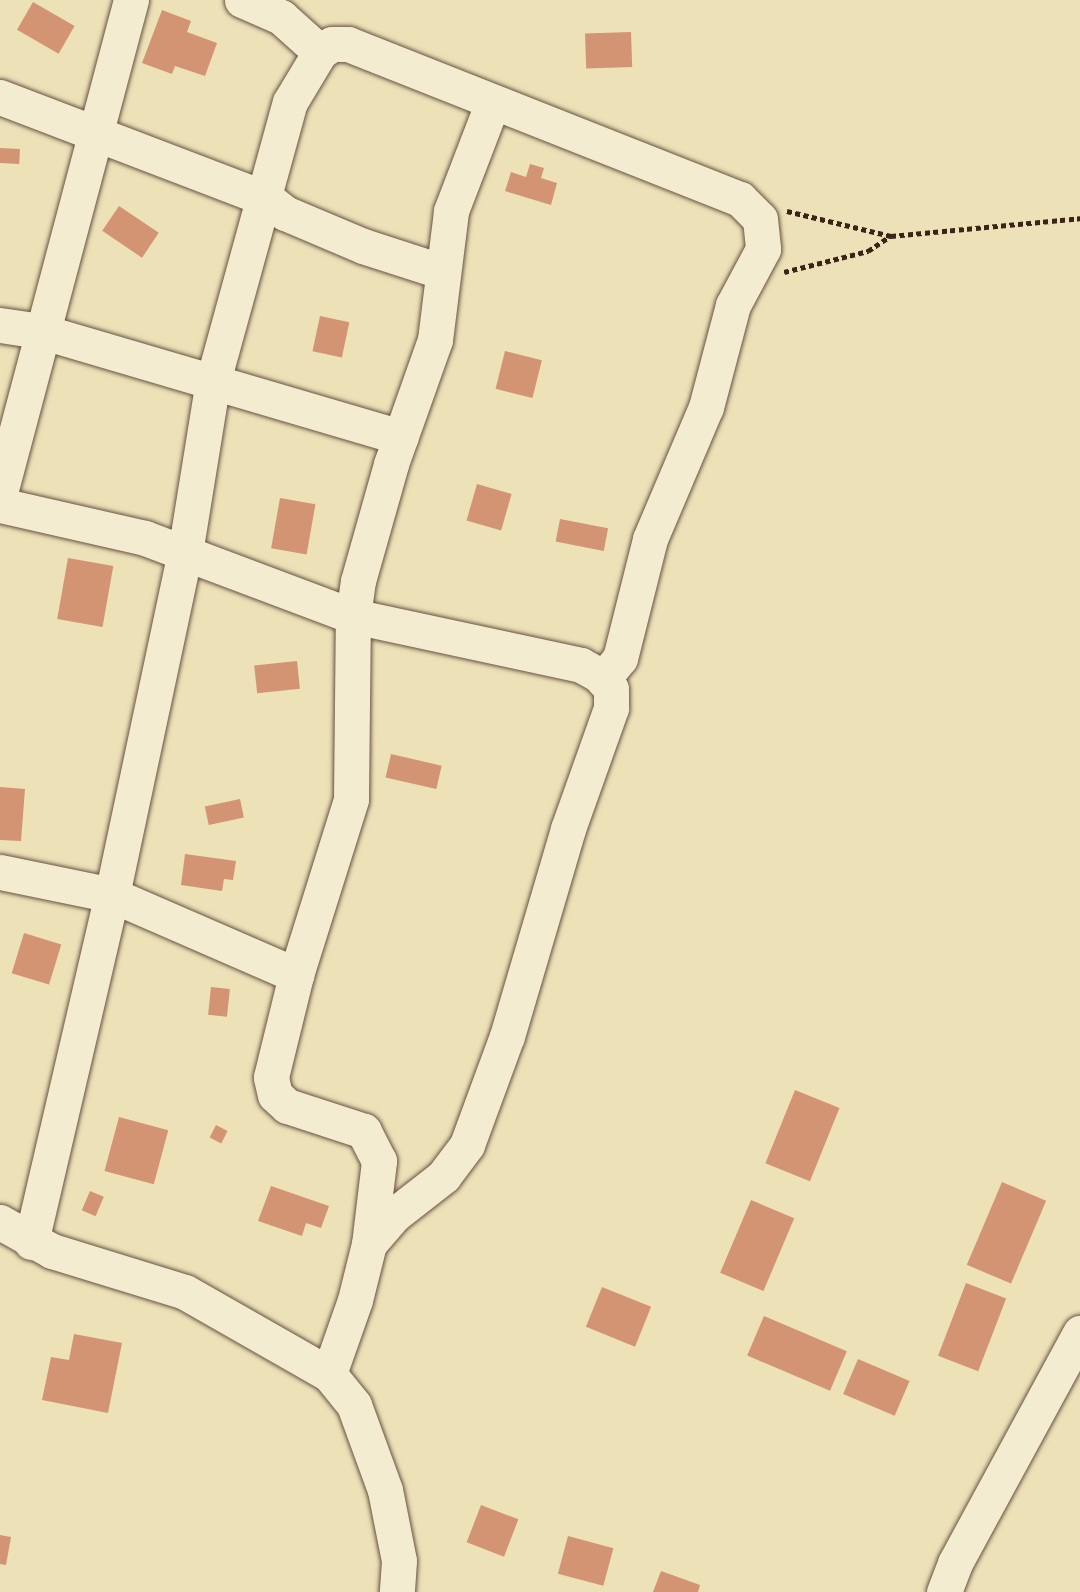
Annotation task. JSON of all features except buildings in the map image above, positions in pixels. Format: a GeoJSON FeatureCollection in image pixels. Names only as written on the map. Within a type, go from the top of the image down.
{"type":"FeatureCollection","features":[{"type":"Feature","properties":{"kind":"street"},"geometry":{"type":"LineString","coordinates":[[0,493],[40,331],[131,0]]}},
{"type":"Feature","properties":{"kind":"street"},"geometry":{"type":"LineString","coordinates":[[242,0],[281,17],[320,52]]}},
{"type":"Feature","properties":{"kind":"street"},"geometry":{"type":"LineString","coordinates":[[407,1590],[396,1530],[369,1436],[354,1405],[329,1374],[185,1292],[10,1225],[112,895],[185,553],[213,382],[267,199],[290,102],[320,52],[332,44],[348,44],[492,104],[750,204],[760,219],[764,238],[748,279],[733,305],[702,418],[650,539],[617,665],[603,679]]}},
{"type":"Feature","properties":{"kind":"street"},"geometry":{"type":"LineString","coordinates":[[0,97],[96,130],[182,169],[267,199],[311,225],[443,272]]}},
{"type":"Feature","properties":{"kind":"street"},"geometry":{"type":"LineString","coordinates":[[329,1374],[355,1300],[369,1244],[379,1166],[369,1136],[334,1119],[294,1109],[271,1088],[296,975],[351,799],[353,617],[370,533],[435,340],[451,211],[492,104]]}},
{"type":"Feature","properties":{"kind":"street"},"geometry":{"type":"LineString","coordinates":[[0,325],[40,331],[401,437]]}},
{"type":"Feature","properties":{"kind":"street"},"geometry":{"type":"LineString","coordinates":[[0,505],[145,538],[353,617],[582,665],[603,679],[611,689],[611,708],[568,829],[507,1036],[467,1145],[444,1176],[402,1208],[369,1244]]}},
{"type":"Feature","properties":{"kind":"street"},"geometry":{"type":"LineString","coordinates":[[0,872],[112,895],[296,975]]}},
{"type":"Feature","properties":{"kind":"street"},"geometry":{"type":"LineString","coordinates":[[944,1592],[955,1563],[1080,1333]]}},
{"type":"Feature","properties":{"kind":"path"},"geometry":{"type":"LineString","coordinates":[[750,204],[891,236],[1080,218]]}},
{"type":"Feature","properties":{"kind":"path"},"geometry":{"type":"LineString","coordinates":[[748,279],[869,251],[891,236]]}}]}
